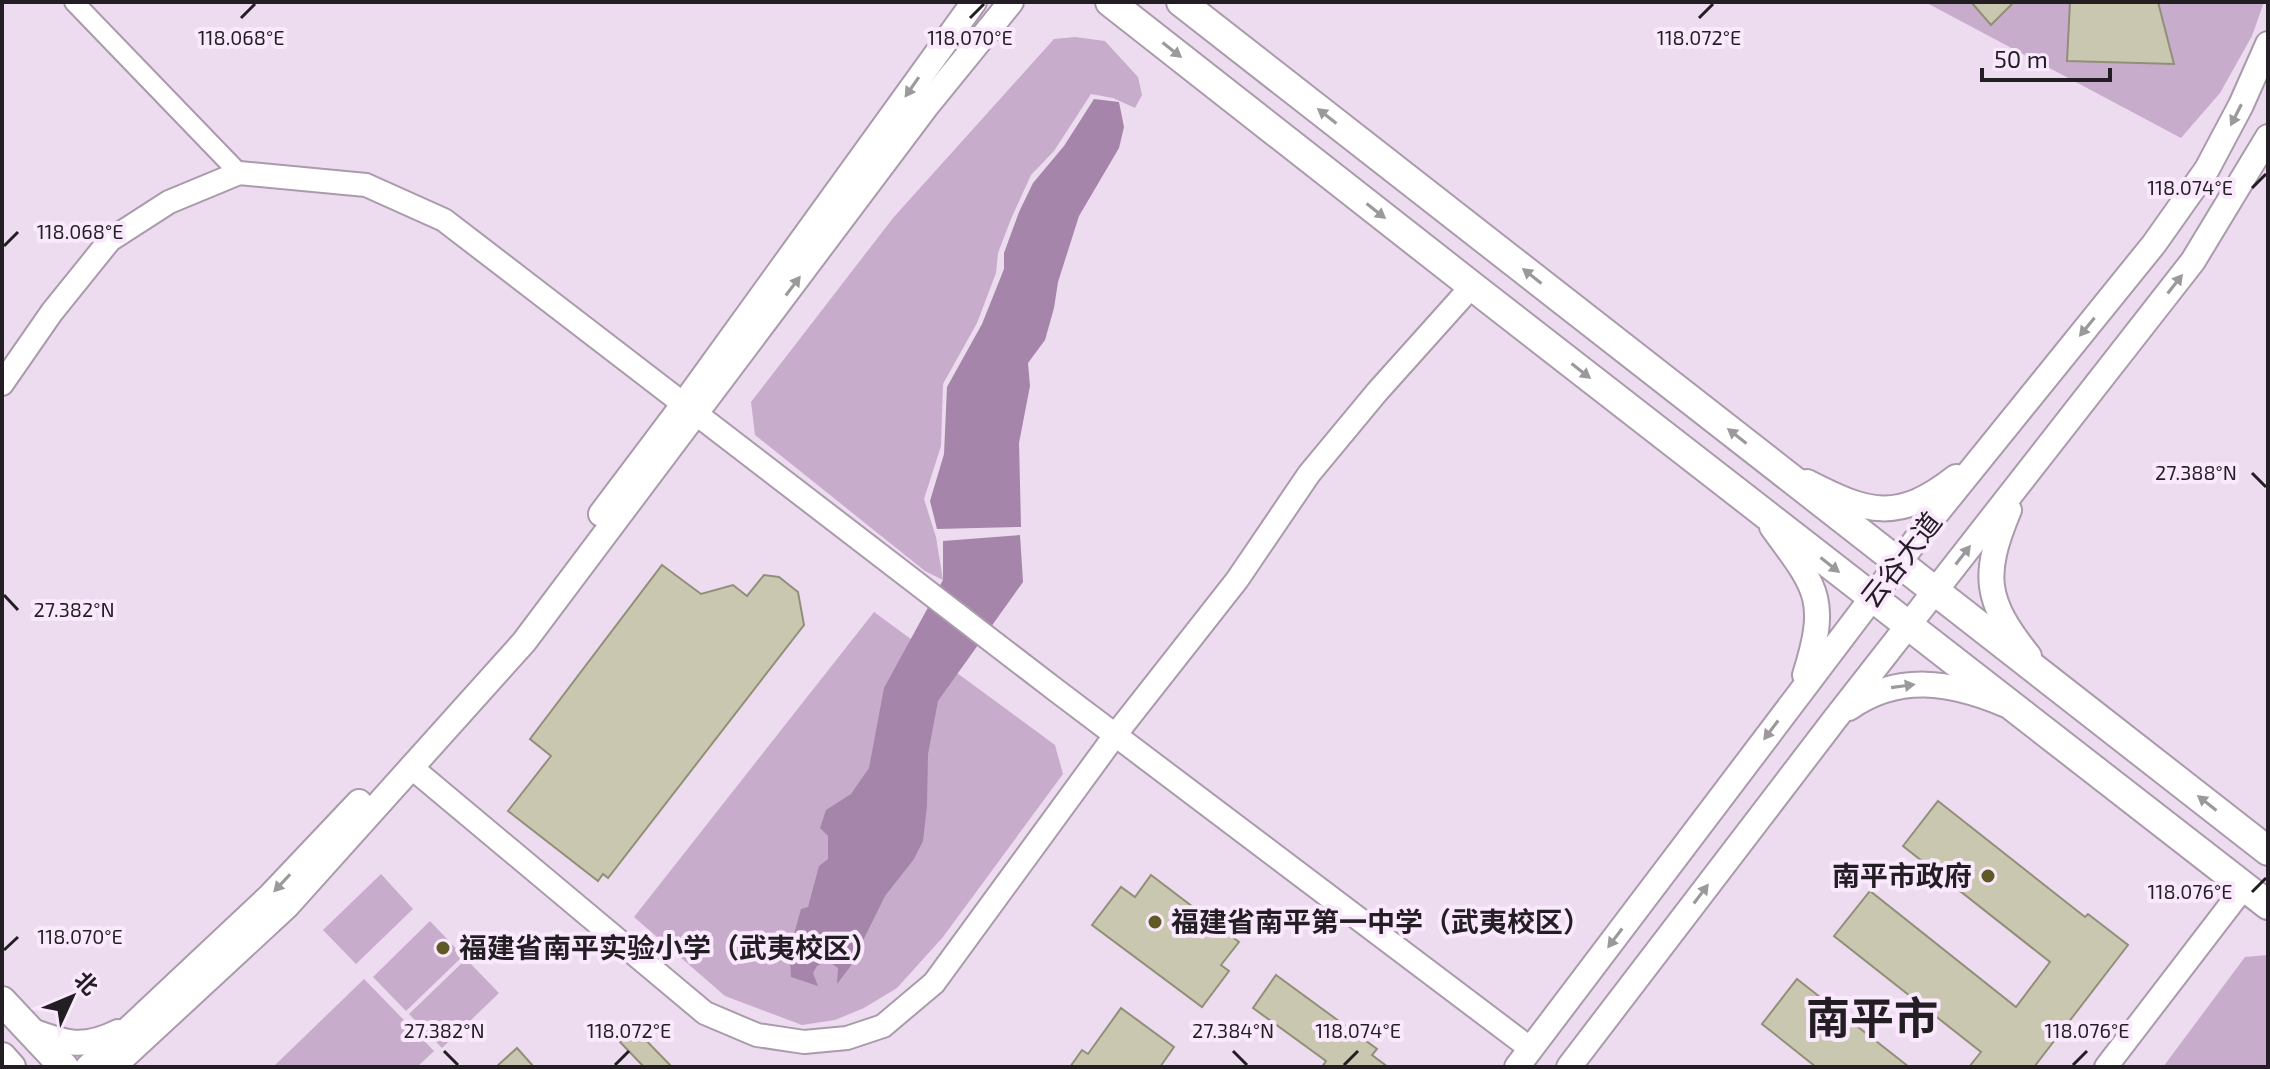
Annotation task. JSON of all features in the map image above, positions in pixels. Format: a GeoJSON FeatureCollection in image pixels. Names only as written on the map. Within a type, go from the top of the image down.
{"type":"FeatureCollection","features":[{"type":"Feature","properties":{"kind":"main road"},"geometry":{"type":"LineString","coordinates":[[88,1067],[141,1029],[287,906],[524,642],[974,2]]}},
{"type":"Feature","properties":{"kind":"main road"},"geometry":{"type":"LineString","coordinates":[[113,1067],[141,1029],[399,759],[507,639],[1011,2]]}},
{"type":"Feature","properties":{"kind":"main road"},"geometry":{"type":"LineString","coordinates":[[1110,2],[2268,905]]}},
{"type":"Feature","properties":{"kind":"main road"},"geometry":{"type":"LineString","coordinates":[[1181,2],[2268,851]]}},
{"type":"Feature","properties":{"kind":"main road","name":"云谷大道"},"geometry":{"type":"LineString","coordinates":[[1524,1058],[1871,597],[2154,244],[2207,169],[2241,105],[2268,44]]}},
{"type":"Feature","properties":{"kind":"main road","name":"云谷大道"},"geometry":{"type":"LineString","coordinates":[[1569,1067],[1907,626],[2193,261],[2268,137]]}},
{"type":"Feature","properties":{"kind":"main road"},"geometry":{"type":"LineString","coordinates":[[1774,464],[1828,493],[1862,506],[1889,509],[1907,507],[1927,497],[1983,456]]}},
{"type":"Feature","properties":{"kind":"main road"},"geometry":{"type":"LineString","coordinates":[[2019,485],[1991,558],[1991,578],[2002,620],[2045,676]]}},
{"type":"Feature","properties":{"kind":"main road"},"geometry":{"type":"LineString","coordinates":[[1759,509],[1805,573],[1815,594],[1818,626],[1799,694]]}},
{"type":"Feature","properties":{"kind":"main road"},"geometry":{"type":"LineString","coordinates":[[1835,719],[1869,695],[1911,683],[1982,695],[2013,708]]}},
{"type":"Feature","properties":{"kind":"main road"},"geometry":{"type":"LineString","coordinates":[[2,1001],[64,1067]]}},
{"type":"Feature","properties":{"kind":"main road"},"geometry":{"type":"LineString","coordinates":[[29,1030],[70,1044],[96,1043],[141,1029]]}},
{"type":"Feature","properties":{"kind":"main road"},"geometry":{"type":"LineString","coordinates":[[133,1067],[141,1029]]}},
{"type":"Feature","properties":{"kind":"main road"},"geometry":{"type":"LineString","coordinates":[[3,1062],[11,1067]]}},
{"type":"Feature","properties":{"kind":"street"},"geometry":{"type":"LineString","coordinates":[[74,2],[239,173]]}},
{"type":"Feature","properties":{"kind":"street"},"geometry":{"type":"LineString","coordinates":[[2,384],[52,312],[110,240],[169,202],[239,173],[366,185],[444,220],[686,415]]}},
{"type":"Feature","properties":{"kind":"street"},"geometry":{"type":"LineString","coordinates":[[2,403],[115,255],[177,215],[238,189],[364,197],[434,231],[686,415],[1524,1058]]}},
{"type":"Feature","properties":{"kind":"street"},"geometry":{"type":"LineString","coordinates":[[411,767],[705,1013],[757,1035],[804,1042],[847,1038],[883,1026],[934,983],[1112,739],[1237,580],[1309,474],[1472,286]]}},
{"type":"Feature","properties":{"kind":"street"},"geometry":{"type":"LineString","coordinates":[[2106,1067],[2244,887]]}},
{"type":"Feature","properties":{"kind":"shaded area"},"geometry":{"type":"Polygon","coordinates":[[[1925,2],[2264,2],[2252,36],[2220,93],[2181,138],[1925,2]]]}},
{"type":"Feature","properties":{"kind":"shaded area"},"geometry":{"type":"Polygon","coordinates":[[[1075,37],[1105,41],[1138,77],[1142,95],[1135,108],[1113,98],[1091,94],[1054,151],[1031,175],[998,253],[996,273],[977,323],[943,384],[941,446],[924,499],[936,537],[943,580],[925,571],[755,435],[751,402],[893,218],[1054,39],[1075,37]]]}},
{"type":"Feature","properties":{"kind":"shaded area"},"geometry":{"type":"Polygon","coordinates":[[[1094,99],[1119,102],[1124,127],[1119,148],[1079,216],[1058,282],[1045,340],[1028,363],[1030,386],[1019,443],[1021,527],[937,529],[930,501],[944,454],[947,387],[982,324],[1004,269],[1004,253],[1033,183],[1064,146],[1094,99]]]}},
{"type":"Feature","properties":{"kind":"shaded area"},"geometry":{"type":"Polygon","coordinates":[[[1020,535],[1023,582],[938,701],[928,754],[923,841],[914,859],[885,896],[850,967],[837,984],[838,968],[828,961],[817,966],[813,973],[818,986],[791,977],[789,942],[801,909],[808,907],[819,866],[828,859],[828,836],[820,828],[826,810],[851,794],[869,768],[884,688],[943,580],[943,541],[1020,535]]]}},
{"type":"Feature","properties":{"kind":"shaded area"},"geometry":{"type":"Polygon","coordinates":[[[874,612],[1055,745],[1063,774],[943,937],[897,988],[864,1008],[835,1020],[802,1025],[725,996],[634,917],[874,612]]]}},
{"type":"Feature","properties":{"kind":"shaded area"},"geometry":{"type":"Polygon","coordinates":[[[381,874],[413,909],[356,964],[323,930],[381,874]]]}},
{"type":"Feature","properties":{"kind":"shaded area"},"geometry":{"type":"Polygon","coordinates":[[[430,921],[463,956],[406,1011],[373,977],[430,921]]]}},
{"type":"Feature","properties":{"kind":"shaded area"},"geometry":{"type":"Polygon","coordinates":[[[2268,955],[2268,1067],[2163,1067],[2245,957],[2268,955]]]}},
{"type":"Feature","properties":{"kind":"shaded area"},"geometry":{"type":"Polygon","coordinates":[[[466,959],[499,993],[442,1048],[409,1014],[466,959]]]}},
{"type":"Feature","properties":{"kind":"shaded area"},"geometry":{"type":"Polygon","coordinates":[[[364,979],[434,1051],[417,1067],[273,1067],[364,979]]]}},
{"type":"Feature","properties":{"kind":"building"},"geometry":{"type":"Polygon","coordinates":[[[1971,2],[2014,2],[1991,25],[1971,2]]]}},
{"type":"Feature","properties":{"kind":"building"},"geometry":{"type":"Polygon","coordinates":[[[2070,2],[2158,2],[2174,64],[2067,61],[2070,2]]]}},
{"type":"Feature","properties":{"kind":"building"},"geometry":{"type":"Polygon","coordinates":[[[662,565],[701,594],[733,585],[747,596],[764,575],[779,577],[798,592],[804,625],[608,878],[603,874],[598,881],[508,811],[551,756],[530,739],[662,565]]]}},
{"type":"Feature","properties":{"kind":"building"},"geometry":{"type":"Polygon","coordinates":[[[1938,801],[2085,917],[2088,914],[2128,945],[2034,1067],[1969,1067],[1981,1052],[1834,936],[1870,891],[2016,1007],[2050,962],[1903,846],[1938,801]]]}},
{"type":"Feature","properties":{"kind":"building"},"geometry":{"type":"Polygon","coordinates":[[[1151,875],[1239,942],[1221,965],[1229,971],[1202,1007],[1092,925],[1121,887],[1135,897],[1151,875]]]}},
{"type":"Feature","properties":{"kind":"building"},"geometry":{"type":"Polygon","coordinates":[[[1276,975],[1377,1049],[1372,1055],[1388,1067],[1322,1067],[1326,1061],[1253,1008],[1276,975]]]}},
{"type":"Feature","properties":{"kind":"building"},"geometry":{"type":"Polygon","coordinates":[[[1797,979],[1909,1067],[1816,1067],[1762,1024],[1797,979]]]}},
{"type":"Feature","properties":{"kind":"building"},"geometry":{"type":"Polygon","coordinates":[[[1121,1008],[1174,1047],[1160,1067],[1070,1067],[1082,1050],[1088,1054],[1121,1008]]]}},
{"type":"Feature","properties":{"kind":"building"},"geometry":{"type":"Polygon","coordinates":[[[634,1028],[672,1067],[644,1067],[620,1042],[634,1028]]]}},
{"type":"Feature","properties":{"kind":"building"},"geometry":{"type":"Polygon","coordinates":[[[517,1048],[534,1067],[496,1067],[517,1048]]]}},
{"type":"Feature","properties":{"kind":"place","name":"南平市政府"},"geometry":{"type":"Point","coordinates":[1988,876]}},
{"type":"Feature","properties":{"kind":"place","name":"福建省南平第一中学（武夷校区）"},"geometry":{"type":"Point","coordinates":[1155,922]}},
{"type":"Feature","properties":{"kind":"place","name":"福建省南平实验小学（武夷校区）"},"geometry":{"type":"Point","coordinates":[443,948]}},
{"type":"Feature","properties":{"kind":"district","name":"南平市"},"geometry":{"type":"Point","coordinates":[1872,1019]}}]}
